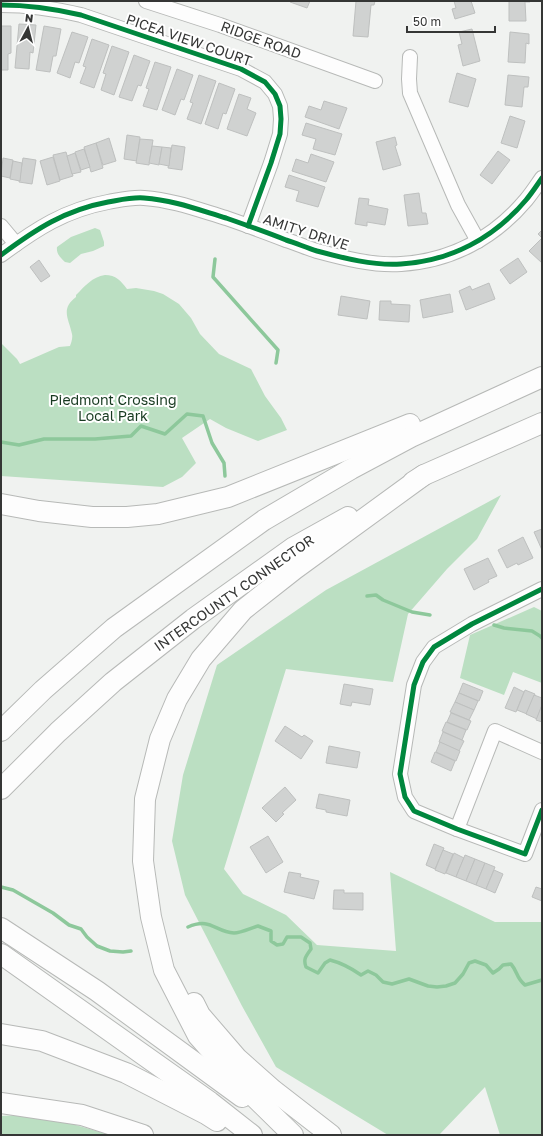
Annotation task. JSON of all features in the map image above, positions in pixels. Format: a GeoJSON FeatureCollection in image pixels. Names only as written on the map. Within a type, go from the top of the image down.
{"type":"FeatureCollection","features":[{"type":"Feature","properties":{"kind":"highway"},"geometry":{"type":"LineString","coordinates":[[1,504],[39,511],[92,517],[127,517],[158,514],[228,497],[412,424],[542,377]]}},
{"type":"Feature","properties":{"kind":"highway"},"geometry":{"type":"LineString","coordinates":[[1,731],[43,690],[114,628],[264,520],[351,469],[410,437],[542,377]]}},
{"type":"Feature","properties":{"kind":"highway","name":"INTERCOUNTY CONNECTOR"},"geometry":{"type":"LineString","coordinates":[[1,788],[58,732],[114,682],[193,619],[294,547],[424,475],[542,423]]}},
{"type":"Feature","properties":{"kind":"highway"},"geometry":{"type":"LineString","coordinates":[[293,1135],[236,1079],[198,1036],[164,970],[151,917],[143,861],[145,799],[160,739],[177,699],[201,659],[243,610],[295,569],[424,475]]}},
{"type":"Feature","properties":{"kind":"highway"},"geometry":{"type":"LineString","coordinates":[[151,917],[177,972],[200,1015],[236,1058],[273,1090],[331,1135]]}},
{"type":"Feature","properties":{"kind":"highway"},"geometry":{"type":"LineString","coordinates":[[1,928],[97,991],[293,1135]]}},
{"type":"Feature","properties":{"kind":"highway"},"geometry":{"type":"LineString","coordinates":[[1,954],[210,1102],[252,1135]]}},
{"type":"Feature","properties":{"kind":"highway"},"geometry":{"type":"LineString","coordinates":[[1,1034],[42,1041],[126,1073],[206,1114],[240,1135]]}},
{"type":"Feature","properties":{"kind":"highway"},"geometry":{"type":"LineString","coordinates":[[1,1103],[82,1115],[143,1135]]}},
{"type":"Feature","properties":{"kind":"street","name":"RIDGE ROAD"},"geometry":{"type":"LineString","coordinates":[[146,1],[375,81]]}},
{"type":"Feature","properties":{"kind":"street","name":"PICEA VIEW COURT"},"geometry":{"type":"LineString","coordinates":[[1,5],[44,8],[81,15],[241,69],[265,82],[275,94],[280,106],[282,120],[280,134],[271,163],[248,226]]}},
{"type":"Feature","properties":{"kind":"street"},"geometry":{"type":"LineString","coordinates":[[410,57],[410,92],[458,205],[478,241]]}},
{"type":"Feature","properties":{"kind":"street","name":"AMITY DRIVE"},"geometry":{"type":"LineString","coordinates":[[1,256],[16,244],[60,217],[99,204],[125,199],[143,198],[184,204],[316,251],[344,258],[371,263],[400,264],[432,260],[458,252],[478,241],[505,221],[526,199],[542,178]]}},
{"type":"Feature","properties":{"kind":"street"},"geometry":{"type":"LineString","coordinates":[[1,226],[16,244]]}},
{"type":"Feature","properties":{"kind":"street"},"geometry":{"type":"LineString","coordinates":[[542,589],[472,624],[434,647],[423,662],[414,685],[400,774],[405,797],[414,811],[457,829],[525,854],[542,810]]}},
{"type":"Feature","properties":{"kind":"street"},"geometry":{"type":"LineString","coordinates":[[457,829],[496,731],[542,752]]}},
{"type":"Feature","properties":{"kind":"green space"},"geometry":{"type":"Polygon","coordinates":[[[95,228],[100,230],[104,246],[81,254],[70,263],[65,262],[60,257],[57,247],[71,237],[95,228]]]}},
{"type":"Feature","properties":{"kind":"green space","name":"Piedmont Crossing Local Park"},"geometry":{"type":"Polygon","coordinates":[[[105,275],[118,279],[127,289],[136,288],[154,291],[163,294],[179,304],[191,318],[200,334],[219,354],[251,369],[265,396],[281,418],[287,430],[258,441],[226,428],[210,419],[182,438],[196,463],[182,477],[163,487],[1,476],[1,343],[20,364],[59,347],[70,346],[72,336],[67,314],[68,306],[76,295],[89,282],[105,275]]]}},
{"type":"Feature","properties":{"kind":"green space"},"geometry":{"type":"Polygon","coordinates":[[[501,495],[477,539],[447,569],[408,614],[393,682],[286,669],[224,869],[243,894],[286,915],[317,945],[396,951],[390,872],[495,922],[542,922],[542,1135],[500,1135],[485,1087],[439,1135],[388,1135],[276,1067],[242,1006],[185,895],[172,841],[183,775],[217,665],[326,590],[501,495]]]}},
{"type":"Feature","properties":{"kind":"green space"},"geometry":{"type":"Polygon","coordinates":[[[534,607],[542,611],[542,683],[513,672],[504,695],[460,678],[470,635],[534,607]]]}},
{"type":"Feature","properties":{"kind":"green space"},"geometry":{"type":"Polygon","coordinates":[[[38,1114],[110,1135],[1,1135],[1,1116],[38,1114]]]}},
{"type":"Feature","properties":{"kind":"building"},"geometry":{"type":"Polygon","coordinates":[[[310,1],[307,8],[290,2],[310,1]]]}},
{"type":"Feature","properties":{"kind":"building"},"geometry":{"type":"Polygon","coordinates":[[[356,1],[375,1],[374,5],[371,5],[368,37],[353,36],[356,1]]]}},
{"type":"Feature","properties":{"kind":"building"},"geometry":{"type":"Polygon","coordinates":[[[454,1],[471,1],[475,13],[455,19],[452,9],[456,8],[454,1]]]}},
{"type":"Feature","properties":{"kind":"building"},"geometry":{"type":"Polygon","coordinates":[[[509,1],[530,1],[525,2],[526,21],[509,21],[509,1]]]}},
{"type":"Feature","properties":{"kind":"building"},"geometry":{"type":"Polygon","coordinates":[[[19,24],[36,25],[33,53],[30,52],[29,69],[15,68],[19,24]]]}},
{"type":"Feature","properties":{"kind":"building"},"geometry":{"type":"Polygon","coordinates":[[[1,26],[11,26],[11,53],[8,54],[8,70],[1,70],[1,26]]]}},
{"type":"Feature","properties":{"kind":"building"},"geometry":{"type":"Polygon","coordinates":[[[44,26],[61,29],[56,56],[53,56],[50,72],[36,70],[44,26]]]}},
{"type":"Feature","properties":{"kind":"building"},"geometry":{"type":"Polygon","coordinates":[[[472,29],[480,61],[463,66],[458,45],[462,44],[459,32],[472,29]]]}},
{"type":"Feature","properties":{"kind":"building"},"geometry":{"type":"Polygon","coordinates":[[[72,32],[88,37],[79,63],[75,62],[70,78],[57,73],[72,32]]]}},
{"type":"Feature","properties":{"kind":"building"},"geometry":{"type":"Polygon","coordinates":[[[510,32],[529,34],[529,44],[526,43],[525,63],[508,62],[510,32]]]}},
{"type":"Feature","properties":{"kind":"building"},"geometry":{"type":"Polygon","coordinates":[[[92,39],[109,45],[94,88],[80,83],[86,67],[83,66],[92,39]]]}},
{"type":"Feature","properties":{"kind":"building"},"geometry":{"type":"Polygon","coordinates":[[[112,46],[129,52],[114,95],[101,90],[106,74],[103,73],[112,46]]]}},
{"type":"Feature","properties":{"kind":"building"},"geometry":{"type":"Polygon","coordinates":[[[134,55],[150,61],[141,86],[138,85],[132,101],[119,97],[134,55]]]}},
{"type":"Feature","properties":{"kind":"building"},"geometry":{"type":"Polygon","coordinates":[[[155,62],[171,67],[157,110],[143,106],[149,89],[146,88],[155,62]]]}},
{"type":"Feature","properties":{"kind":"building"},"geometry":{"type":"Polygon","coordinates":[[[177,69],[193,75],[184,100],[181,99],[175,115],[162,110],[177,69]]]}},
{"type":"Feature","properties":{"kind":"building"},"geometry":{"type":"Polygon","coordinates":[[[457,73],[476,79],[468,107],[449,102],[457,73]]]}},
{"type":"Feature","properties":{"kind":"building"},"geometry":{"type":"Polygon","coordinates":[[[199,75],[216,81],[201,124],[187,119],[193,103],[190,102],[199,75]]]}},
{"type":"Feature","properties":{"kind":"building"},"geometry":{"type":"Polygon","coordinates":[[[508,75],[529,77],[528,87],[524,87],[522,107],[505,105],[508,75]]]}},
{"type":"Feature","properties":{"kind":"building"},"geometry":{"type":"Polygon","coordinates":[[[219,83],[235,89],[226,114],[223,113],[218,129],[205,124],[219,83]]]}},
{"type":"Feature","properties":{"kind":"building"},"geometry":{"type":"Polygon","coordinates":[[[239,94],[251,98],[247,109],[256,113],[247,136],[227,129],[239,94]]]}},
{"type":"Feature","properties":{"kind":"building"},"geometry":{"type":"Polygon","coordinates":[[[324,101],[347,108],[339,129],[305,117],[309,106],[321,110],[324,101]]]}},
{"type":"Feature","properties":{"kind":"building"},"geometry":{"type":"Polygon","coordinates":[[[510,116],[525,121],[517,148],[501,143],[510,116]]]}},
{"type":"Feature","properties":{"kind":"building"},"geometry":{"type":"Polygon","coordinates":[[[306,123],[342,134],[335,155],[313,149],[316,139],[302,135],[306,123]]]}},
{"type":"Feature","properties":{"kind":"building"},"geometry":{"type":"Polygon","coordinates":[[[127,135],[140,137],[137,161],[124,159],[127,135]]]}},
{"type":"Feature","properties":{"kind":"building"},"geometry":{"type":"Polygon","coordinates":[[[395,137],[397,145],[395,146],[401,165],[383,170],[376,142],[395,137]]]}},
{"type":"Feature","properties":{"kind":"building"},"geometry":{"type":"Polygon","coordinates":[[[109,138],[116,161],[103,165],[96,143],[109,138]]]}},
{"type":"Feature","properties":{"kind":"building"},"geometry":{"type":"Polygon","coordinates":[[[140,139],[153,140],[149,165],[136,163],[140,139]]]}},
{"type":"Feature","properties":{"kind":"building"},"geometry":{"type":"Polygon","coordinates":[[[96,143],[103,168],[91,172],[84,147],[96,143]]]}},
{"type":"Feature","properties":{"kind":"building"},"geometry":{"type":"Polygon","coordinates":[[[172,145],[185,147],[182,170],[168,168],[172,145]]]}},
{"type":"Feature","properties":{"kind":"building"},"geometry":{"type":"Polygon","coordinates":[[[152,146],[162,147],[159,165],[149,163],[152,146]]]}},
{"type":"Feature","properties":{"kind":"building"},"geometry":{"type":"Polygon","coordinates":[[[162,147],[171,148],[169,166],[159,164],[162,147]]]}},
{"type":"Feature","properties":{"kind":"building"},"geometry":{"type":"Polygon","coordinates":[[[84,149],[90,167],[81,170],[75,152],[84,149]]]}},
{"type":"Feature","properties":{"kind":"building"},"geometry":{"type":"Polygon","coordinates":[[[498,151],[510,160],[492,184],[480,175],[498,151]]]}},
{"type":"Feature","properties":{"kind":"building"},"geometry":{"type":"Polygon","coordinates":[[[66,152],[73,176],[60,180],[53,155],[66,152]]]}},
{"type":"Feature","properties":{"kind":"building"},"geometry":{"type":"Polygon","coordinates":[[[75,153],[81,172],[72,174],[67,156],[75,153]]]}},
{"type":"Feature","properties":{"kind":"building"},"geometry":{"type":"Polygon","coordinates":[[[311,154],[334,162],[326,182],[292,171],[296,159],[308,163],[311,154]]]}},
{"type":"Feature","properties":{"kind":"building"},"geometry":{"type":"Polygon","coordinates":[[[53,157],[60,181],[47,185],[40,161],[53,157]]]}},
{"type":"Feature","properties":{"kind":"building"},"geometry":{"type":"Polygon","coordinates":[[[3,158],[13,160],[10,178],[1,176],[3,158]]]}},
{"type":"Feature","properties":{"kind":"building"},"geometry":{"type":"Polygon","coordinates":[[[23,158],[36,160],[32,184],[19,182],[23,158]]]}},
{"type":"Feature","properties":{"kind":"building"},"geometry":{"type":"Polygon","coordinates":[[[13,161],[22,163],[20,181],[10,179],[13,161]]]}},
{"type":"Feature","properties":{"kind":"building"},"geometry":{"type":"Polygon","coordinates":[[[289,175],[325,187],[318,207],[296,201],[299,191],[285,187],[289,175]]]}},
{"type":"Feature","properties":{"kind":"building"},"geometry":{"type":"Polygon","coordinates":[[[419,193],[422,213],[426,213],[428,224],[408,226],[404,195],[419,193]]]}},
{"type":"Feature","properties":{"kind":"building"},"geometry":{"type":"Polygon","coordinates":[[[359,198],[369,199],[368,205],[388,209],[385,225],[367,222],[367,226],[355,224],[359,198]]]}},
{"type":"Feature","properties":{"kind":"building"},"geometry":{"type":"Polygon","coordinates":[[[542,230],[542,238],[538,234],[542,230]]]}},
{"type":"Feature","properties":{"kind":"building"},"geometry":{"type":"Polygon","coordinates":[[[542,238],[542,263],[529,251],[542,238]]]}},
{"type":"Feature","properties":{"kind":"building"},"geometry":{"type":"Polygon","coordinates":[[[518,258],[527,272],[510,284],[500,270],[518,258]]]}},
{"type":"Feature","properties":{"kind":"building"},"geometry":{"type":"Polygon","coordinates":[[[39,260],[50,276],[41,282],[30,267],[39,260]]]}},
{"type":"Feature","properties":{"kind":"building"},"geometry":{"type":"Polygon","coordinates":[[[489,283],[495,299],[466,310],[459,291],[470,286],[472,290],[489,283]]]}},
{"type":"Feature","properties":{"kind":"building"},"geometry":{"type":"Polygon","coordinates":[[[450,294],[453,312],[423,318],[420,300],[450,294]]]}},
{"type":"Feature","properties":{"kind":"building"},"geometry":{"type":"Polygon","coordinates":[[[341,296],[370,301],[367,319],[338,315],[341,296]]]}},
{"type":"Feature","properties":{"kind":"building"},"geometry":{"type":"Polygon","coordinates":[[[380,301],[391,301],[391,304],[410,305],[409,322],[379,320],[380,301]]]}},
{"type":"Feature","properties":{"kind":"building"},"geometry":{"type":"Polygon","coordinates":[[[542,529],[542,550],[534,532],[542,529]]]}},
{"type":"Feature","properties":{"kind":"building"},"geometry":{"type":"Polygon","coordinates":[[[523,537],[533,558],[507,568],[498,550],[523,537]]]}},
{"type":"Feature","properties":{"kind":"building"},"geometry":{"type":"Polygon","coordinates":[[[488,558],[497,576],[488,580],[489,582],[474,590],[464,569],[488,558]]]}},
{"type":"Feature","properties":{"kind":"building"},"geometry":{"type":"Polygon","coordinates":[[[463,683],[483,691],[479,701],[459,693],[463,683]]]}},
{"type":"Feature","properties":{"kind":"building"},"geometry":{"type":"Polygon","coordinates":[[[344,684],[373,689],[370,705],[352,702],[351,706],[340,704],[344,684]]]}},
{"type":"Feature","properties":{"kind":"building"},"geometry":{"type":"Polygon","coordinates":[[[514,687],[524,692],[516,712],[505,708],[514,687]]]}},
{"type":"Feature","properties":{"kind":"building"},"geometry":{"type":"Polygon","coordinates":[[[525,690],[535,694],[527,714],[517,710],[525,690]]]}},
{"type":"Feature","properties":{"kind":"building"},"geometry":{"type":"Polygon","coordinates":[[[459,693],[478,701],[474,710],[455,702],[459,693]]]}},
{"type":"Feature","properties":{"kind":"building"},"geometry":{"type":"Polygon","coordinates":[[[534,695],[542,698],[542,705],[537,719],[526,714],[534,695]]]}},
{"type":"Feature","properties":{"kind":"building"},"geometry":{"type":"Polygon","coordinates":[[[455,702],[474,710],[469,720],[450,712],[455,702]]]}},
{"type":"Feature","properties":{"kind":"building"},"geometry":{"type":"Polygon","coordinates":[[[542,705],[542,722],[536,720],[542,705]]]}},
{"type":"Feature","properties":{"kind":"building"},"geometry":{"type":"Polygon","coordinates":[[[451,713],[471,721],[467,730],[447,722],[451,713]]]}},
{"type":"Feature","properties":{"kind":"building"},"geometry":{"type":"Polygon","coordinates":[[[446,722],[466,730],[462,740],[442,731],[446,722]]]}},
{"type":"Feature","properties":{"kind":"building"},"geometry":{"type":"Polygon","coordinates":[[[285,726],[302,737],[304,735],[313,741],[301,759],[275,741],[285,726]]]}},
{"type":"Feature","properties":{"kind":"building"},"geometry":{"type":"Polygon","coordinates":[[[443,732],[464,741],[459,751],[439,742],[443,732]]]}},
{"type":"Feature","properties":{"kind":"building"},"geometry":{"type":"Polygon","coordinates":[[[440,742],[460,751],[456,761],[436,752],[440,742]]]}},
{"type":"Feature","properties":{"kind":"building"},"geometry":{"type":"Polygon","coordinates":[[[329,746],[360,752],[357,768],[326,763],[329,746]]]}},
{"type":"Feature","properties":{"kind":"building"},"geometry":{"type":"Polygon","coordinates":[[[435,752],[455,761],[451,771],[431,762],[435,752]]]}},
{"type":"Feature","properties":{"kind":"building"},"geometry":{"type":"Polygon","coordinates":[[[285,787],[296,800],[282,813],[284,814],[276,822],[262,808],[285,787]]]}},
{"type":"Feature","properties":{"kind":"building"},"geometry":{"type":"Polygon","coordinates":[[[319,794],[350,800],[347,816],[326,812],[326,810],[316,808],[319,794]]]}},
{"type":"Feature","properties":{"kind":"building"},"geometry":{"type":"Polygon","coordinates":[[[268,836],[283,862],[266,873],[250,847],[268,836]]]}},
{"type":"Feature","properties":{"kind":"building"},"geometry":{"type":"Polygon","coordinates":[[[434,844],[444,848],[435,869],[426,865],[434,844]]]}},
{"type":"Feature","properties":{"kind":"building"},"geometry":{"type":"Polygon","coordinates":[[[443,850],[453,854],[445,874],[435,870],[443,850]]]}},
{"type":"Feature","properties":{"kind":"building"},"geometry":{"type":"Polygon","coordinates":[[[454,853],[464,858],[456,877],[446,873],[454,853]]]}},
{"type":"Feature","properties":{"kind":"building"},"geometry":{"type":"Polygon","coordinates":[[[465,855],[475,859],[466,881],[456,877],[465,855]]]}},
{"type":"Feature","properties":{"kind":"building"},"geometry":{"type":"Polygon","coordinates":[[[475,859],[485,863],[476,885],[466,881],[475,859]]]}},
{"type":"Feature","properties":{"kind":"building"},"geometry":{"type":"Polygon","coordinates":[[[485,863],[495,867],[486,889],[476,885],[485,863]]]}},
{"type":"Feature","properties":{"kind":"building"},"geometry":{"type":"Polygon","coordinates":[[[494,870],[503,874],[495,893],[486,889],[494,870]]]}},
{"type":"Feature","properties":{"kind":"building"},"geometry":{"type":"Polygon","coordinates":[[[289,872],[301,874],[300,877],[319,881],[314,899],[284,892],[289,872]]]}},
{"type":"Feature","properties":{"kind":"building"},"geometry":{"type":"Polygon","coordinates":[[[536,887],[542,889],[542,901],[532,897],[536,887]]]}},
{"type":"Feature","properties":{"kind":"building"},"geometry":{"type":"Polygon","coordinates":[[[334,890],[344,890],[344,893],[363,893],[363,910],[333,909],[334,890]]]}},
{"type":"Feature","properties":{"kind":"waterway"},"geometry":{"type":"LineString","coordinates":[[215,259],[213,277],[278,350],[276,363]]}},
{"type":"Feature","properties":{"kind":"waterway"},"geometry":{"type":"LineString","coordinates":[[1,442],[19,445],[44,439],[95,439],[131,436],[141,426],[165,434],[187,414],[203,416],[212,443],[224,463],[225,476]]}},
{"type":"Feature","properties":{"kind":"waterway"},"geometry":{"type":"LineString","coordinates":[[367,596],[376,595],[383,600],[412,612],[430,615]]}},
{"type":"Feature","properties":{"kind":"waterway"},"geometry":{"type":"LineString","coordinates":[[494,625],[504,628],[532,631],[542,638]]}},
{"type":"Feature","properties":{"kind":"waterway"},"geometry":{"type":"LineString","coordinates":[[1,887],[13,890],[53,913],[69,925],[81,929],[97,946],[110,951],[131,951]]}},
{"type":"Feature","properties":{"kind":"waterway"},"geometry":{"type":"LineString","coordinates":[[188,927],[196,924],[208,924],[228,932],[237,933],[258,926],[271,931],[271,941],[277,945],[283,944],[287,937],[301,937],[310,943],[311,949],[305,960],[306,967],[318,973],[325,963],[330,960],[346,966],[361,975],[368,971],[376,975],[383,982],[392,984],[409,979],[428,986],[437,987],[455,983],[463,974],[469,963],[475,961],[486,965],[493,973],[503,965],[511,964],[520,980],[525,985],[542,980]]}},
{"type":"Feature","properties":{"kind":"cycle path"},"geometry":{"type":"LineString","coordinates":[[1,5],[41,8],[81,15],[241,69],[265,82],[275,94],[280,106],[280,134],[248,226]]}},
{"type":"Feature","properties":{"kind":"cycle path"},"geometry":{"type":"LineString","coordinates":[[1,255],[26,237],[64,215],[108,202],[130,198],[140,198],[176,203],[226,218],[313,250],[348,259],[380,264],[419,262],[454,252],[486,236],[513,214],[542,178]]}},
{"type":"Feature","properties":{"kind":"cycle path"},"geometry":{"type":"LineString","coordinates":[[542,589],[472,624],[434,647],[423,662],[414,685],[400,774],[405,797],[414,811],[457,829],[525,854],[542,810]]}}]}
